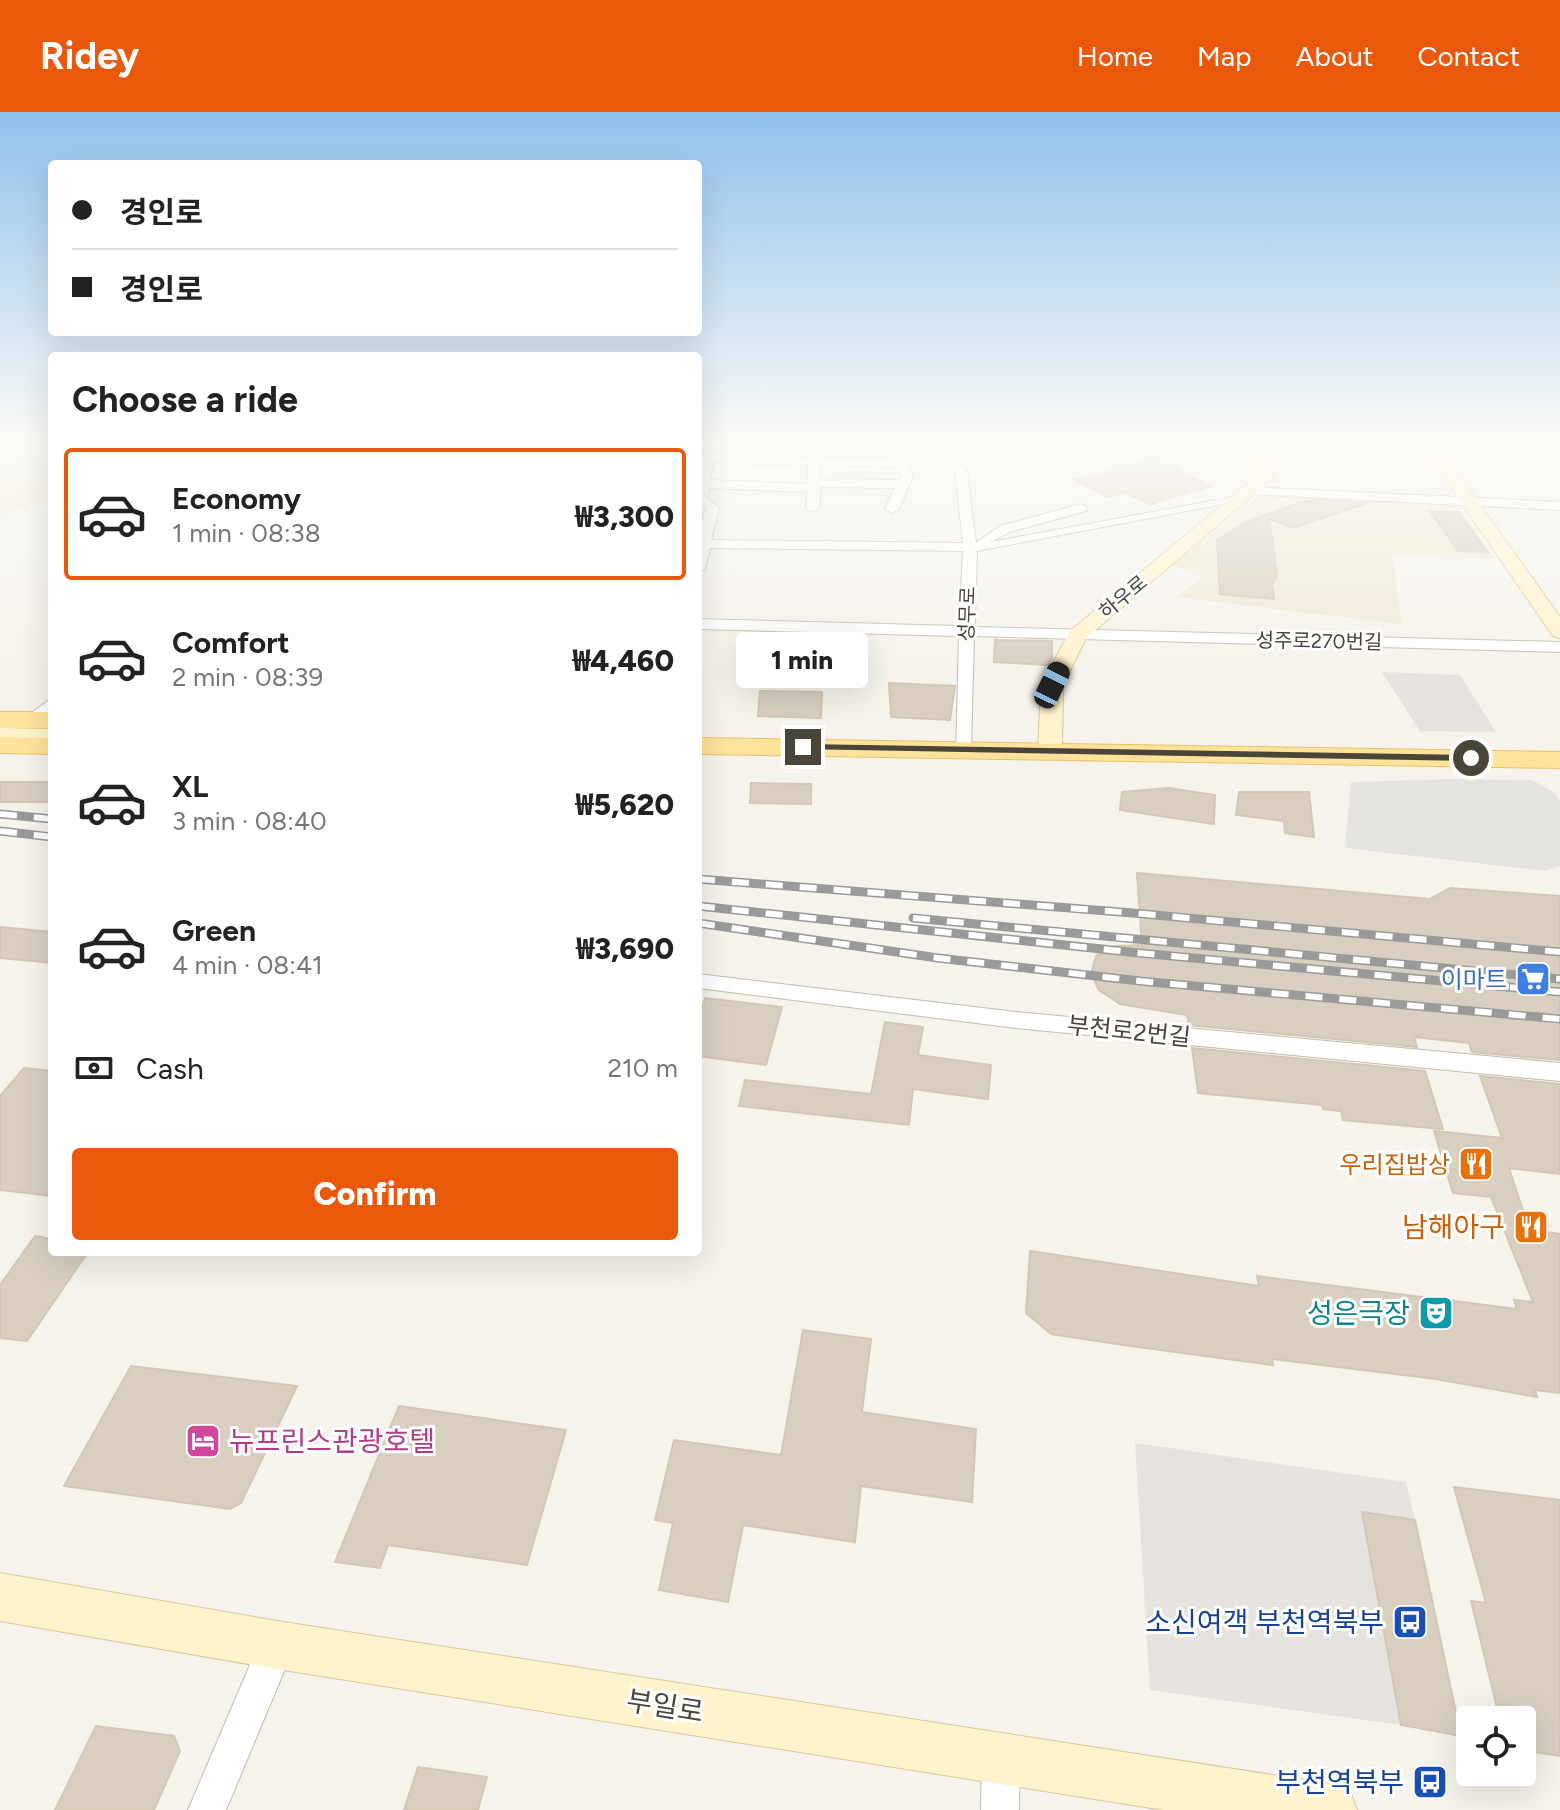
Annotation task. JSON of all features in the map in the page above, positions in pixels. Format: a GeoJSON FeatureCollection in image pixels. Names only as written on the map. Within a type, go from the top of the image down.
{"type":"FeatureCollection","features":[{"type":"Feature","properties":{"kind":"main road"},"geometry":{"type":"LineString","coordinates":[[0,720],[48,722]]}},
{"type":"Feature","properties":{"kind":"main road"},"geometry":{"type":"LineString","coordinates":[[0,732],[48,722]]}},
{"type":"Feature","properties":{"kind":"main road"},"geometry":{"type":"LineString","coordinates":[[0,745],[48,746]]}},
{"type":"Feature","properties":{"kind":"main road"},"geometry":{"type":"LineString","coordinates":[[702,746],[1560,760]]}},
{"type":"Feature","properties":{"kind":"street"},"geometry":{"type":"LineString","coordinates":[[702,541],[709,519]]}},
{"type":"Feature","properties":{"kind":"street","name":"성무로"},"geometry":{"type":"LineString","coordinates":[[962,750],[970,548],[967,519]]}},
{"type":"Feature","properties":{"kind":"street"},"geometry":{"type":"LineString","coordinates":[[970,548],[1005,529],[1040,519]]}},
{"type":"Feature","properties":{"kind":"street"},"geometry":{"type":"LineString","coordinates":[[702,544],[970,548],[1122,519]]}},
{"type":"Feature","properties":{"kind":"street","name":"하우로"},"geometry":{"type":"LineString","coordinates":[[1050,751],[1052,685],[1077,635],[1216,519]]}},
{"type":"Feature","properties":{"kind":"street"},"geometry":{"type":"LineString","coordinates":[[1482,519],[1560,632]]}},
{"type":"Feature","properties":{"kind":"street","name":"성주로270번길"},"geometry":{"type":"LineString","coordinates":[[702,624],[1560,647]]}},
{"type":"Feature","properties":{"kind":"street","name":"부천로2번길"},"geometry":{"type":"LineString","coordinates":[[702,981],[1016,1020],[1560,1072]]}},
{"type":"Feature","properties":{"kind":"street","name":"부일로"},"geometry":{"type":"LineString","coordinates":[[0,1597],[277,1645],[1331,1810]]}},
{"type":"Feature","properties":{"kind":"street"},"geometry":{"type":"LineString","coordinates":[[207,1810],[277,1645]]}},
{"type":"Feature","properties":{"kind":"street"},"geometry":{"type":"LineString","coordinates":[[1000,1810],[1001,1758]]}},
{"type":"Feature","properties":{"kind":"shaded area"},"geometry":{"type":"Polygon","coordinates":[[[1229,519],[1467,519],[1495,559],[1392,554],[1402,624],[1177,597],[1204,575],[1171,565],[1229,519]]]}},
{"type":"Feature","properties":{"kind":"shaded area"},"geometry":{"type":"Polygon","coordinates":[[[1382,672],[1460,675],[1496,732],[1420,731],[1382,672]]]}},
{"type":"Feature","properties":{"kind":"shaded area"},"geometry":{"type":"Polygon","coordinates":[[[1532,780],[1555,793],[1560,801],[1560,866],[1545,871],[1345,848],[1351,782],[1532,780]]]}},
{"type":"Feature","properties":{"kind":"shaded area"},"geometry":{"type":"Polygon","coordinates":[[[1135,1443],[1406,1482],[1415,1520],[1362,1513],[1401,1725],[1150,1690],[1135,1443]]]}},
{"type":"Feature","properties":{"kind":"building"},"geometry":{"type":"Polygon","coordinates":[[[1269,519],[1277,575],[1272,585],[1274,599],[1220,594],[1217,540],[1248,521],[1269,519]]]}},
{"type":"Feature","properties":{"kind":"building"},"geometry":{"type":"Polygon","coordinates":[[[1270,519],[1320,519],[1294,528],[1270,519]]]}},
{"type":"Feature","properties":{"kind":"building"},"geometry":{"type":"Polygon","coordinates":[[[1436,519],[1463,519],[1488,552],[1458,551],[1436,519]]]}},
{"type":"Feature","properties":{"kind":"building"},"geometry":{"type":"Polygon","coordinates":[[[995,640],[1052,641],[1052,658],[1048,665],[994,662],[995,640]]]}},
{"type":"Feature","properties":{"kind":"building"},"geometry":{"type":"Polygon","coordinates":[[[889,683],[955,686],[950,720],[891,717],[889,683]]]}},
{"type":"Feature","properties":{"kind":"building"},"geometry":{"type":"Polygon","coordinates":[[[760,691],[822,692],[821,718],[758,716],[760,691]]]}},
{"type":"Feature","properties":{"kind":"building"},"geometry":{"type":"Polygon","coordinates":[[[0,782],[48,782],[48,802],[0,802],[0,782]]]}},
{"type":"Feature","properties":{"kind":"building"},"geometry":{"type":"Polygon","coordinates":[[[751,783],[811,784],[811,804],[750,803],[751,783]]]}},
{"type":"Feature","properties":{"kind":"building"},"geometry":{"type":"Polygon","coordinates":[[[1169,788],[1215,795],[1214,824],[1120,810],[1122,792],[1169,788]]]}},
{"type":"Feature","properties":{"kind":"building"},"geometry":{"type":"Polygon","coordinates":[[[1239,792],[1309,792],[1314,837],[1285,833],[1284,821],[1236,815],[1239,792]]]}},
{"type":"Feature","properties":{"kind":"building"},"geometry":{"type":"Polygon","coordinates":[[[1137,873],[1430,899],[1450,888],[1560,896],[1560,1060],[1472,1052],[1469,1043],[1414,1037],[1417,1047],[1189,1025],[1187,1015],[1120,1004],[1099,990],[1091,974],[1096,956],[1115,946],[1142,945],[1137,873]]]}},
{"type":"Feature","properties":{"kind":"building"},"geometry":{"type":"Polygon","coordinates":[[[0,927],[48,932],[48,963],[0,958],[0,927]]]}},
{"type":"Feature","properties":{"kind":"building"},"geometry":{"type":"Polygon","coordinates":[[[705,998],[782,1007],[766,1065],[702,1057],[702,1007],[705,998]]]}},
{"type":"Feature","properties":{"kind":"building"},"geometry":{"type":"Polygon","coordinates":[[[885,1022],[923,1027],[918,1055],[991,1065],[988,1099],[913,1089],[909,1125],[739,1106],[745,1080],[871,1094],[885,1022]]]}},
{"type":"Feature","properties":{"kind":"building"},"geometry":{"type":"Polygon","coordinates":[[[1192,1048],[1425,1071],[1443,1129],[1343,1120],[1341,1111],[1323,1109],[1322,1105],[1198,1093],[1192,1048]]]}},
{"type":"Feature","properties":{"kind":"building"},"geometry":{"type":"Polygon","coordinates":[[[24,1068],[48,1071],[48,1196],[0,1190],[0,1096],[24,1068]]]}},
{"type":"Feature","properties":{"kind":"building"},"geometry":{"type":"Polygon","coordinates":[[[1480,1076],[1560,1084],[1560,1174],[1509,1168],[1527,1223],[1537,1223],[1540,1231],[1560,1234],[1560,1393],[1535,1390],[1537,1397],[1436,1379],[1272,1359],[1273,1365],[1123,1345],[1051,1334],[1026,1313],[1030,1251],[1259,1286],[1257,1276],[1517,1309],[1514,1300],[1533,1302],[1491,1197],[1453,1193],[1434,1131],[1502,1138],[1480,1076]]]}},
{"type":"Feature","properties":{"kind":"building"},"geometry":{"type":"Polygon","coordinates":[[[35,1236],[48,1238],[48,1256],[85,1256],[27,1341],[0,1338],[0,1285],[35,1236]]]}},
{"type":"Feature","properties":{"kind":"building"},"geometry":{"type":"Polygon","coordinates":[[[803,1330],[871,1339],[862,1412],[976,1429],[972,1502],[861,1486],[855,1542],[743,1525],[728,1602],[659,1590],[673,1523],[655,1520],[674,1440],[781,1455],[803,1330]]]}},
{"type":"Feature","properties":{"kind":"building"},"geometry":{"type":"Polygon","coordinates":[[[131,1366],[297,1386],[241,1503],[230,1509],[64,1486],[131,1366]]]}},
{"type":"Feature","properties":{"kind":"building"},"geometry":{"type":"Polygon","coordinates":[[[399,1406],[566,1430],[527,1565],[388,1545],[380,1568],[335,1562],[399,1406]]]}},
{"type":"Feature","properties":{"kind":"building"},"geometry":{"type":"Polygon","coordinates":[[[1454,1487],[1560,1500],[1560,1756],[1536,1752],[1536,1706],[1497,1706],[1471,1601],[1486,1603],[1454,1487]]]}},
{"type":"Feature","properties":{"kind":"building","name":"소신여객 부천역북부"},"geometry":{"type":"Polygon","coordinates":[[[1362,1512],[1415,1520],[1456,1713],[1456,1735],[1401,1725],[1362,1512]]]}},
{"type":"Feature","properties":{"kind":"building"},"geometry":{"type":"Polygon","coordinates":[[[96,1726],[174,1736],[180,1751],[154,1810],[55,1810],[96,1726]]]}},
{"type":"Feature","properties":{"kind":"building"},"geometry":{"type":"Polygon","coordinates":[[[418,1767],[487,1777],[478,1810],[404,1810],[418,1767]]]}},
{"type":"Feature","properties":{"kind":"railway"},"geometry":{"type":"LineString","coordinates":[[0,814],[48,819]]}},
{"type":"Feature","properties":{"kind":"railway"},"geometry":{"type":"LineString","coordinates":[[0,831],[48,837]]}},
{"type":"Feature","properties":{"kind":"railway"},"geometry":{"type":"LineString","coordinates":[[702,879],[1133,913],[1560,952]]}},
{"type":"Feature","properties":{"kind":"railway"},"geometry":{"type":"LineString","coordinates":[[702,906],[1139,953],[1560,992]]}},
{"type":"Feature","properties":{"kind":"railway"},"geometry":{"type":"LineString","coordinates":[[913,918],[1560,979]]}},
{"type":"Feature","properties":{"kind":"railway"},"geometry":{"type":"LineString","coordinates":[[702,924],[938,958],[1140,981],[1560,1019]]}},
{"type":"Feature","properties":{"kind":"place","name":"이마트"},"geometry":{"type":"Point","coordinates":[1533,979]}},
{"type":"Feature","properties":{"kind":"place","name":"우리집밥상"},"geometry":{"type":"Point","coordinates":[1476,1164]}},
{"type":"Feature","properties":{"kind":"place","name":"남해아구"},"geometry":{"type":"Point","coordinates":[1531,1227]}},
{"type":"Feature","properties":{"kind":"place","name":"성은극장"},"geometry":{"type":"Point","coordinates":[1436,1313]}},
{"type":"Feature","properties":{"kind":"place","name":"뉴프린스관광호텔"},"geometry":{"type":"Point","coordinates":[203,1441]}},
{"type":"Feature","properties":{"kind":"place","name":"소신여객 부천역북부"},"geometry":{"type":"Point","coordinates":[1410,1622]}},
{"type":"Feature","properties":{"kind":"place","name":"부천역북부"},"geometry":{"type":"Point","coordinates":[1430,1782]}},
{"type":"Feature","properties":{"kind":"route"},"geometry":{"type":"LineString","coordinates":[[803,747],[1471,758]]}}]}
